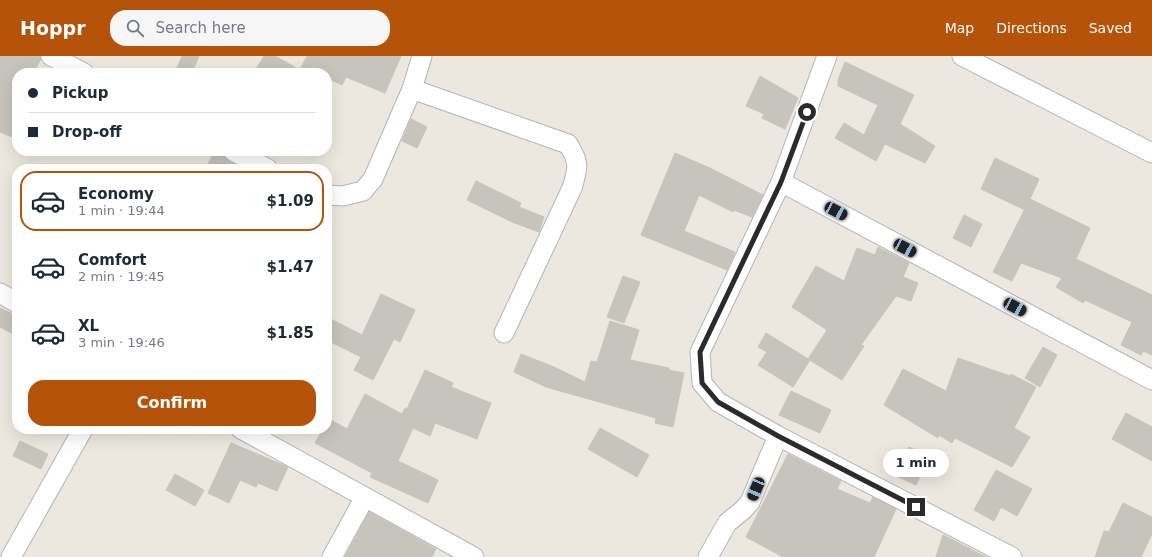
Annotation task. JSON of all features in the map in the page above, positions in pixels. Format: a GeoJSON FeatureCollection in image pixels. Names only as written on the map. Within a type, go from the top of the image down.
{"type":"FeatureCollection","features":[{"type":"Feature","properties":{"kind":"street"},"geometry":{"type":"LineString","coordinates":[[51,56],[74,68]]}},
{"type":"Feature","properties":{"kind":"street"},"geometry":{"type":"LineString","coordinates":[[332,196],[343,196],[363,191],[373,179],[412,89],[422,56]]}},
{"type":"Feature","properties":{"kind":"street"},"geometry":{"type":"LineString","coordinates":[[827,56],[781,182],[700,352],[702,383],[718,402],[778,436],[1012,557]]}},
{"type":"Feature","properties":{"kind":"street"},"geometry":{"type":"LineString","coordinates":[[962,56],[1152,153]]}},
{"type":"Feature","properties":{"kind":"street"},"geometry":{"type":"LineString","coordinates":[[412,89],[568,144],[574,154],[578,169],[572,188],[504,333]]}},
{"type":"Feature","properties":{"kind":"street"},"geometry":{"type":"LineString","coordinates":[[243,156],[259,164]]}},
{"type":"Feature","properties":{"kind":"street"},"geometry":{"type":"LineString","coordinates":[[781,182],[1152,380]]}},
{"type":"Feature","properties":{"kind":"street"},"geometry":{"type":"LineString","coordinates":[[0,293],[12,300]]}},
{"type":"Feature","properties":{"kind":"street"},"geometry":{"type":"LineString","coordinates":[[11,557],[81,434]]}},
{"type":"Feature","properties":{"kind":"street"},"geometry":{"type":"LineString","coordinates":[[250,434],[474,557]]}},
{"type":"Feature","properties":{"kind":"street"},"geometry":{"type":"LineString","coordinates":[[708,557],[727,523],[750,502],[778,436]]}},
{"type":"Feature","properties":{"kind":"street"},"geometry":{"type":"LineString","coordinates":[[332,557],[365,498]]}},
{"type":"Feature","properties":{"kind":"building"},"geometry":{"type":"Polygon","coordinates":[[[0,56],[40,56],[41,59],[36,68],[12,68],[12,137],[0,132],[0,56]]]}},
{"type":"Feature","properties":{"kind":"building"},"geometry":{"type":"Polygon","coordinates":[[[182,56],[199,56],[194,68],[177,68],[182,56]]]}},
{"type":"Feature","properties":{"kind":"building"},"geometry":{"type":"Polygon","coordinates":[[[264,56],[275,56],[296,68],[257,68],[264,56]]]}},
{"type":"Feature","properties":{"kind":"building"},"geometry":{"type":"Polygon","coordinates":[[[307,56],[401,56],[385,93],[346,77],[342,85],[332,80],[332,68],[301,68],[307,56]]]}},
{"type":"Feature","properties":{"kind":"building"},"geometry":{"type":"Polygon","coordinates":[[[845,62],[914,95],[900,124],[935,146],[925,163],[885,144],[876,161],[835,138],[844,123],[864,135],[878,105],[838,86],[838,80],[845,62]]]}},
{"type":"Feature","properties":{"kind":"building"},"geometry":{"type":"Polygon","coordinates":[[[760,76],[798,98],[785,129],[762,118],[764,114],[746,106],[760,76]]]}},
{"type":"Feature","properties":{"kind":"building"},"geometry":{"type":"Polygon","coordinates":[[[411,119],[427,127],[417,148],[402,141],[411,119]]]}},
{"type":"Feature","properties":{"kind":"building"},"geometry":{"type":"Polygon","coordinates":[[[675,153],[710,168],[763,195],[752,217],[734,210],[733,212],[699,195],[684,231],[735,252],[727,270],[641,235],[675,153]]]}},
{"type":"Feature","properties":{"kind":"building"},"geometry":{"type":"Polygon","coordinates":[[[212,156],[224,156],[228,161],[234,164],[208,164],[212,156]]]}},
{"type":"Feature","properties":{"kind":"building"},"geometry":{"type":"Polygon","coordinates":[[[995,158],[1039,179],[1025,210],[981,189],[995,158]]]}},
{"type":"Feature","properties":{"kind":"building"},"geometry":{"type":"Polygon","coordinates":[[[476,181],[521,203],[519,207],[544,217],[539,232],[512,222],[467,200],[476,181]]]}},
{"type":"Feature","properties":{"kind":"building"},"geometry":{"type":"Polygon","coordinates":[[[1030,199],[1090,228],[1076,259],[1152,295],[1152,355],[1143,351],[1141,355],[1121,345],[1132,322],[1085,300],[1083,303],[1056,287],[1062,278],[1021,263],[1012,281],[993,272],[1030,199]]]}},
{"type":"Feature","properties":{"kind":"building"},"geometry":{"type":"Polygon","coordinates":[[[964,215],[982,224],[971,247],[953,238],[964,215]]]}},
{"type":"Feature","properties":{"kind":"building"},"geometry":{"type":"Polygon","coordinates":[[[878,247],[909,263],[903,277],[918,283],[911,301],[896,296],[861,345],[864,346],[842,380],[808,359],[827,330],[792,307],[816,266],[844,281],[857,248],[875,255],[878,247]]]}},
{"type":"Feature","properties":{"kind":"building"},"geometry":{"type":"Polygon","coordinates":[[[623,276],[640,282],[624,323],[607,317],[623,276]]]}},
{"type":"Feature","properties":{"kind":"building"},"geometry":{"type":"Polygon","coordinates":[[[381,294],[415,310],[400,342],[394,339],[373,380],[354,370],[361,357],[332,342],[332,320],[362,335],[381,294]]]}},
{"type":"Feature","properties":{"kind":"building"},"geometry":{"type":"Polygon","coordinates":[[[0,308],[12,314],[12,333],[0,327],[0,308]]]}},
{"type":"Feature","properties":{"kind":"building"},"geometry":{"type":"Polygon","coordinates":[[[610,321],[639,330],[630,360],[669,368],[669,370],[684,373],[673,427],[655,423],[656,418],[546,387],[514,372],[521,354],[554,367],[585,382],[591,361],[597,362],[610,321]]]}},
{"type":"Feature","properties":{"kind":"building"},"geometry":{"type":"Polygon","coordinates":[[[766,333],[810,360],[793,387],[758,365],[767,352],[758,347],[766,333]]]}},
{"type":"Feature","properties":{"kind":"building"},"geometry":{"type":"Polygon","coordinates":[[[1043,347],[1057,355],[1040,387],[1025,378],[1043,347]]]}},
{"type":"Feature","properties":{"kind":"building"},"geometry":{"type":"Polygon","coordinates":[[[958,358],[1010,376],[1011,374],[1036,387],[1014,428],[1030,437],[1012,467],[955,438],[952,443],[939,435],[938,438],[884,405],[903,369],[946,391],[958,358]]]}},
{"type":"Feature","properties":{"kind":"building"},"geometry":{"type":"Polygon","coordinates":[[[425,370],[453,383],[451,387],[491,403],[477,439],[435,423],[430,436],[413,428],[398,461],[438,480],[428,503],[370,477],[372,473],[315,443],[320,434],[332,434],[332,421],[347,429],[365,394],[402,414],[405,408],[407,409],[425,370]]]}},
{"type":"Feature","properties":{"kind":"building"},"geometry":{"type":"Polygon","coordinates":[[[791,391],[831,410],[820,433],[779,415],[791,391]]]}},
{"type":"Feature","properties":{"kind":"building"},"geometry":{"type":"Polygon","coordinates":[[[1126,413],[1152,427],[1152,461],[1112,439],[1126,413]]]}},
{"type":"Feature","properties":{"kind":"building"},"geometry":{"type":"Polygon","coordinates":[[[600,428],[649,455],[637,477],[588,449],[600,428]]]}},
{"type":"Feature","properties":{"kind":"building"},"geometry":{"type":"Polygon","coordinates":[[[20,441],[48,454],[41,469],[13,456],[20,441]]]}},
{"type":"Feature","properties":{"kind":"building"},"geometry":{"type":"Polygon","coordinates":[[[231,443],[288,467],[277,491],[258,483],[256,487],[240,480],[229,503],[208,493],[231,443]]]}},
{"type":"Feature","properties":{"kind":"building"},"geometry":{"type":"Polygon","coordinates":[[[909,447],[929,457],[916,485],[896,476],[909,447]]]}},
{"type":"Feature","properties":{"kind":"building"},"geometry":{"type":"Polygon","coordinates":[[[788,454],[841,481],[837,489],[870,503],[873,497],[896,509],[874,557],[783,557],[746,537],[788,454]]]}},
{"type":"Feature","properties":{"kind":"building"},"geometry":{"type":"Polygon","coordinates":[[[996,470],[1032,489],[1017,516],[1001,507],[994,521],[974,510],[996,470]]]}},
{"type":"Feature","properties":{"kind":"building"},"geometry":{"type":"Polygon","coordinates":[[[175,474],[204,490],[195,506],[166,490],[175,474]]]}},
{"type":"Feature","properties":{"kind":"building"},"geometry":{"type":"Polygon","coordinates":[[[1123,503],[1152,517],[1152,534],[1141,557],[1095,557],[1104,531],[1109,532],[1123,503]]]}},
{"type":"Feature","properties":{"kind":"building"},"geometry":{"type":"Polygon","coordinates":[[[369,512],[436,549],[432,557],[345,557],[369,512]]]}},
{"type":"Feature","properties":{"kind":"building"},"geometry":{"type":"Polygon","coordinates":[[[943,535],[986,557],[936,557],[943,535]]]}},
{"type":"Feature","properties":{"kind":"route"},"geometry":{"type":"LineString","coordinates":[[807,112],[781,182],[700,352],[702,383],[718,402],[730,409],[778,436],[916,507]]}}]}
